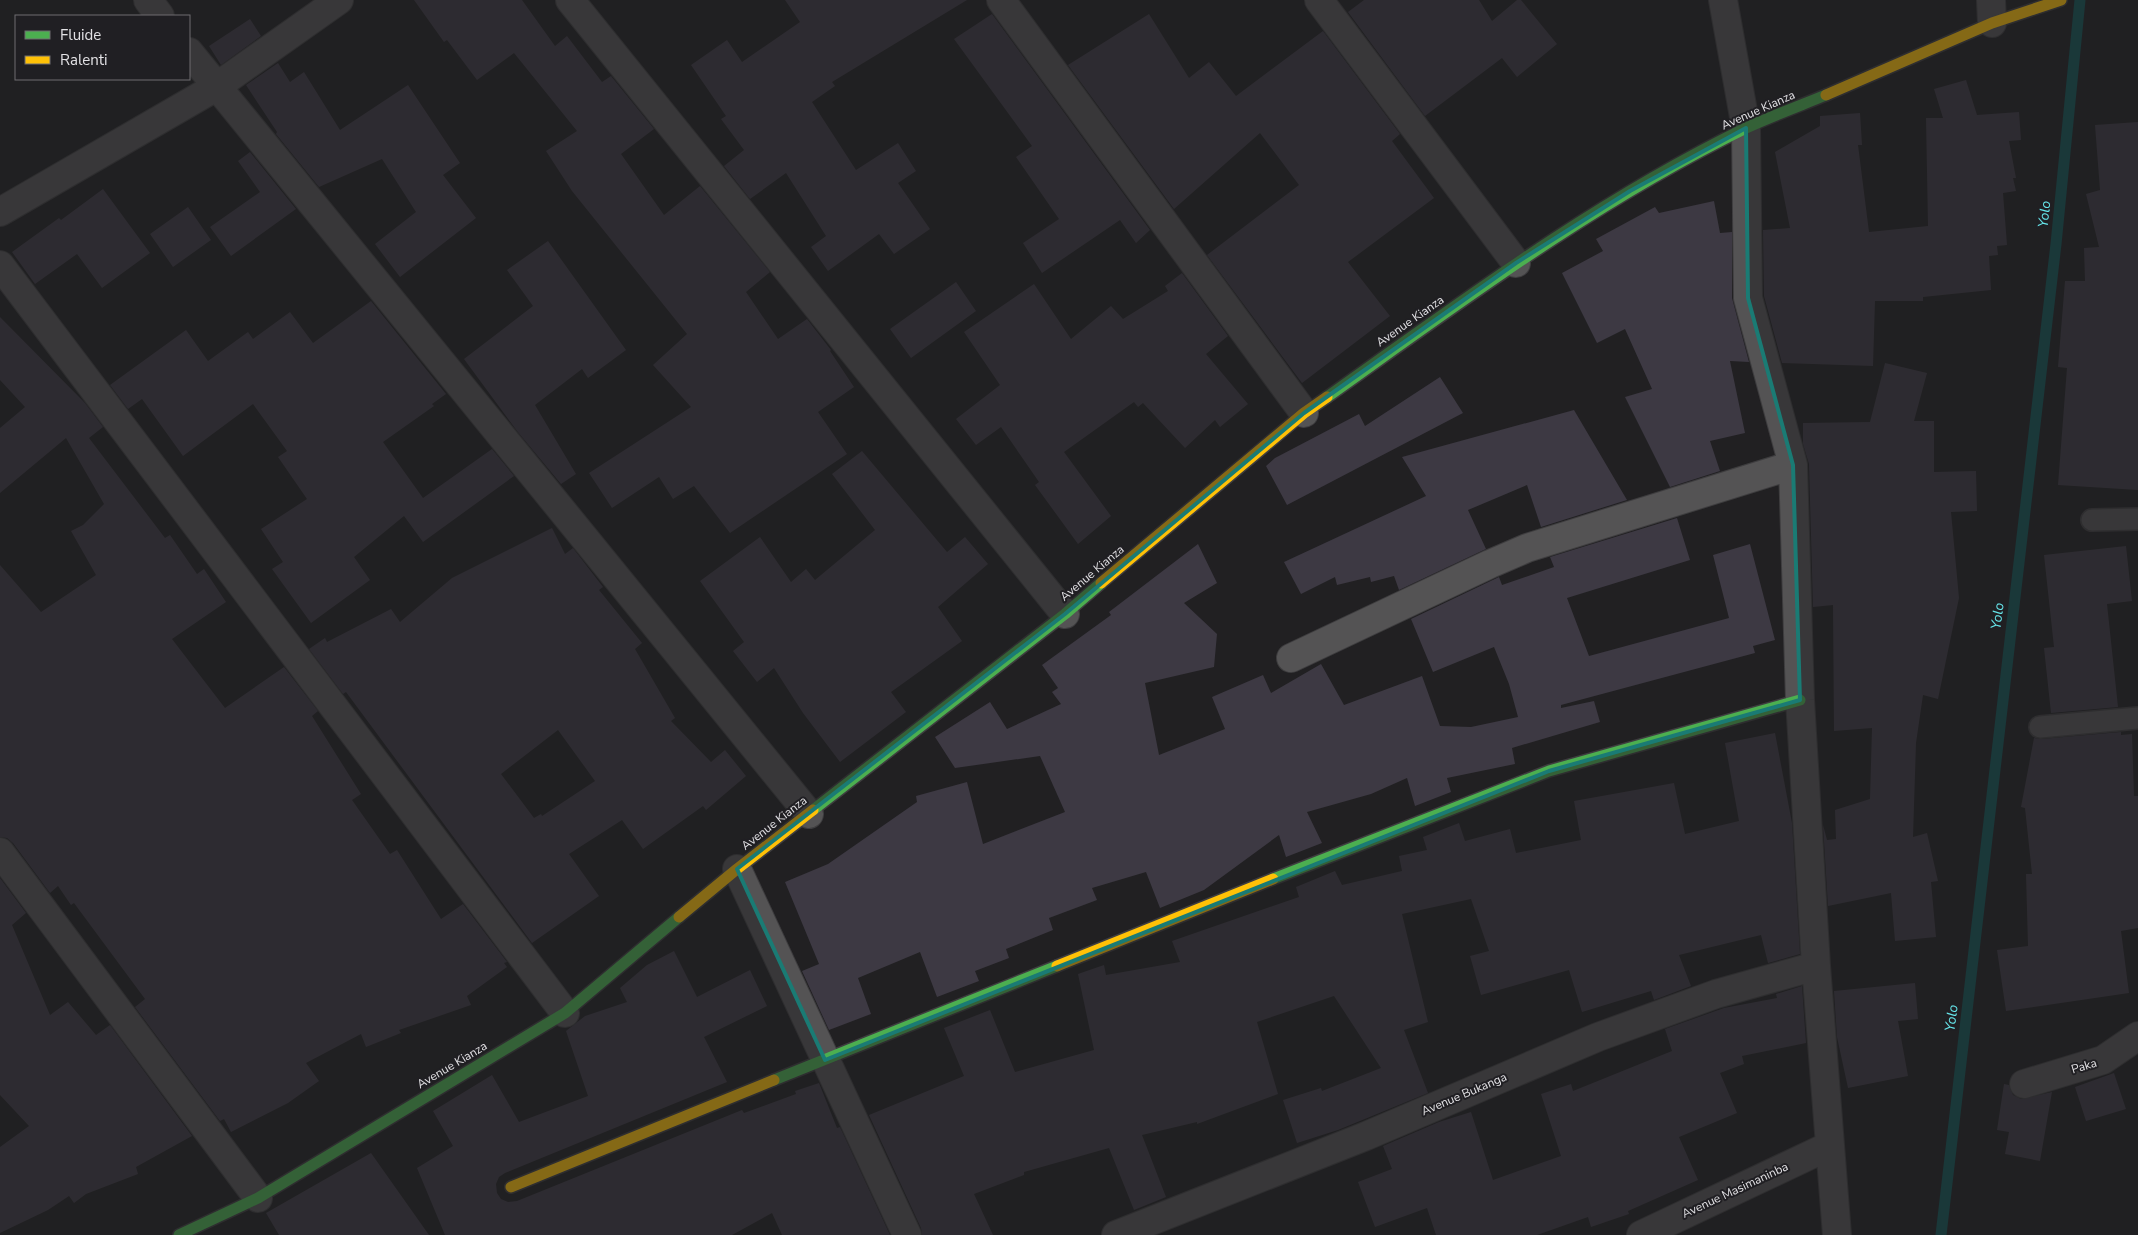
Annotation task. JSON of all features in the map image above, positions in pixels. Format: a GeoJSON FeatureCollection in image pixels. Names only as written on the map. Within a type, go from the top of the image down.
{"type":"FeatureCollection","features":[{"type":"Feature","properties":{"kind":"street"},"geometry":{"type":"LineString","coordinates":[[148,0],[159,15]]}},
{"type":"Feature","properties":{"kind":"street"},"geometry":{"type":"LineString","coordinates":[[0,212],[216,87],[340,0]]}},
{"type":"Feature","properties":{"kind":"street"},"geometry":{"type":"LineString","coordinates":[[570,0],[1065,614]]}},
{"type":"Feature","properties":{"kind":"street"},"geometry":{"type":"LineString","coordinates":[[1001,0],[1304,413]]}},
{"type":"Feature","properties":{"kind":"street"},"geometry":{"type":"LineString","coordinates":[[1319,0],[1516,263]]}},
{"type":"Feature","properties":{"kind":"street"},"geometry":{"type":"LineString","coordinates":[[1723,0],[1746,128],[1748,298],[1793,466],[1800,700],[1816,966],[1837,1235]]}},
{"type":"Feature","properties":{"kind":"street","name":"Avenue Kianza"},"geometry":{"type":"LineString","coordinates":[[179,1235],[258,1198],[565,1013],[737,869],[1065,614],[1304,413],[1516,263],[1630,191],[1746,128],[1878,74],[1992,12],[2044,6],[2061,0]]}},
{"type":"Feature","properties":{"kind":"street"},"geometry":{"type":"LineString","coordinates":[[190,53],[809,814]]}},
{"type":"Feature","properties":{"kind":"street"},"geometry":{"type":"LineString","coordinates":[[0,265],[565,1013]]}},
{"type":"Feature","properties":{"kind":"street"},"geometry":{"type":"LineString","coordinates":[[1291,658],[1527,548],[1793,466]]}},
{"type":"Feature","properties":{"kind":"street"},"geometry":{"type":"LineString","coordinates":[[511,1188],[617,1143],[1301,868],[1549,771],[1800,700]]}},
{"type":"Feature","properties":{"kind":"street"},"geometry":{"type":"LineString","coordinates":[[0,852],[258,1198]]}},
{"type":"Feature","properties":{"kind":"street"},"geometry":{"type":"LineString","coordinates":[[737,869],[907,1235]]}},
{"type":"Feature","properties":{"kind":"street","name":"Avenue Bukanga"},"geometry":{"type":"LineString","coordinates":[[1116,1235],[1366,1136],[1598,1037],[1716,994],[1816,966]]}},
{"type":"Feature","properties":{"kind":"street","name":"Paka"},"geometry":{"type":"LineString","coordinates":[[2024,1084],[2103,1060],[2138,1036]]}},
{"type":"Feature","properties":{"kind":"street","name":"Avenue Masimaninba"},"geometry":{"type":"LineString","coordinates":[[1641,1235],[1829,1146]]}},
{"type":"Feature","properties":{"kind":"lane"},"geometry":{"type":"LineString","coordinates":[[2092,520],[2138,519]]}},
{"type":"Feature","properties":{"kind":"lane"},"geometry":{"type":"LineString","coordinates":[[2040,728],[2138,718]]}},
{"type":"Feature","properties":{"kind":"highlighted area"},"geometry":{"type":"Polygon","coordinates":[[[1746,128],[1748,298],[1793,465],[1800,700],[1549,771],[825,1060],[737,869],[1065,614],[1304,413],[1516,263],[1630,191],[1746,128]]]}},
{"type":"Feature","properties":{"kind":"building"},"geometry":{"type":"Polygon","coordinates":[[[414,0],[522,0],[555,46],[567,36],[602,82],[611,76],[654,129],[621,154],[664,215],[700,186],[770,272],[746,292],[778,339],[807,319],[831,350],[854,387],[818,412],[847,454],[730,533],[694,486],[673,499],[659,477],[612,508],[589,473],[691,407],[653,365],[687,334],[572,191],[546,151],[577,131],[514,53],[477,80],[447,40],[444,42],[414,0]]]}},
{"type":"Feature","properties":{"kind":"building"},"geometry":{"type":"Polygon","coordinates":[[[785,0],[967,0],[832,82],[835,86],[812,102],[856,170],[898,143],[916,171],[898,183],[930,229],[894,254],[879,234],[828,271],[811,247],[826,236],[786,173],[750,199],[724,166],[744,150],[721,119],[726,116],[691,65],[727,40],[742,62],[800,22],[785,0]]]}},
{"type":"Feature","properties":{"kind":"building"},"geometry":{"type":"Polygon","coordinates":[[[1364,0],[1479,0],[1492,21],[1517,0],[1521,0],[1557,44],[1517,77],[1502,58],[1425,116],[1348,12],[1364,0]]]}},
{"type":"Feature","properties":{"kind":"building"},"geometry":{"type":"Polygon","coordinates":[[[992,14],[1150,230],[1136,243],[1120,220],[1042,273],[1023,243],[1059,219],[1016,157],[1032,146],[954,39],[992,14]]]}},
{"type":"Feature","properties":{"kind":"building"},"geometry":{"type":"Polygon","coordinates":[[[1149,14],[1189,78],[1209,62],[1236,96],[1323,31],[1400,134],[1392,141],[1434,198],[1348,262],[1390,316],[1302,383],[1207,255],[1299,185],[1260,133],[1174,209],[1068,65],[1149,14]]]}},
{"type":"Feature","properties":{"kind":"building"},"geometry":{"type":"Polygon","coordinates":[[[250,19],[261,36],[221,65],[209,46],[250,19]]]}},
{"type":"Feature","properties":{"kind":"building"},"geometry":{"type":"Polygon","coordinates":[[[278,63],[290,82],[304,72],[340,130],[408,85],[460,163],[443,175],[476,218],[400,277],[375,244],[416,212],[382,159],[319,187],[276,134],[277,132],[246,85],[278,63]]]}},
{"type":"Feature","properties":{"kind":"building"},"geometry":{"type":"Polygon","coordinates":[[[1966,80],[1977,115],[2019,112],[2021,140],[2009,141],[2016,178],[2013,178],[2016,191],[2003,193],[2007,245],[1997,246],[1998,255],[1989,256],[1991,290],[1923,297],[1923,301],[1875,301],[1873,366],[1782,363],[1764,296],[1763,230],[1790,228],[1775,152],[1820,126],[1820,116],[1860,113],[1862,145],[1858,145],[1869,232],[1928,226],[1926,118],[1943,118],[1934,89],[1966,80]]]}},
{"type":"Feature","properties":{"kind":"building"},"geometry":{"type":"Polygon","coordinates":[[[2138,122],[2138,490],[2058,485],[2067,368],[2058,367],[2065,281],[2085,281],[2084,248],[2099,247],[2086,194],[2100,190],[2095,125],[2138,122]]]}},
{"type":"Feature","properties":{"kind":"building"},"geometry":{"type":"Polygon","coordinates":[[[250,152],[296,209],[231,256],[210,227],[260,192],[238,161],[250,152]]]}},
{"type":"Feature","properties":{"kind":"building"},"geometry":{"type":"Polygon","coordinates":[[[103,189],[150,253],[102,288],[77,254],[35,284],[12,252],[59,218],[61,220],[103,189]]]}},
{"type":"Feature","properties":{"kind":"building"},"geometry":{"type":"Polygon","coordinates":[[[1714,201],[1720,233],[1732,232],[1732,298],[1749,362],[1730,361],[1745,433],[1710,441],[1720,471],[1670,487],[1625,397],[1652,389],[1625,329],[1597,343],[1562,273],[1603,251],[1596,239],[1655,207],[1659,213],[1714,201]]]}},
{"type":"Feature","properties":{"kind":"building"},"geometry":{"type":"Polygon","coordinates":[[[188,207],[211,240],[173,267],[150,234],[188,207]]]}},
{"type":"Feature","properties":{"kind":"building"},"geometry":{"type":"Polygon","coordinates":[[[548,241],[626,350],[588,378],[582,369],[535,405],[576,474],[561,484],[517,431],[464,359],[533,306],[507,270],[548,241]]]}},
{"type":"Feature","properties":{"kind":"building"},"geometry":{"type":"Polygon","coordinates":[[[1182,273],[1228,336],[1206,354],[1248,404],[1220,427],[1215,420],[1185,448],[1143,403],[1138,407],[1134,402],[1064,452],[1111,516],[1078,544],[1035,485],[1039,482],[1001,427],[976,445],[956,419],[1000,385],[964,332],[1034,284],[1071,339],[1111,306],[1123,319],[1168,291],[1165,286],[1182,273]]]}},
{"type":"Feature","properties":{"kind":"building"},"geometry":{"type":"Polygon","coordinates":[[[956,282],[976,311],[911,358],[890,329],[956,282]]]}},
{"type":"Feature","properties":{"kind":"building"},"geometry":{"type":"Polygon","coordinates":[[[371,301],[446,394],[432,404],[434,406],[383,442],[423,498],[492,449],[514,476],[423,542],[404,516],[354,557],[370,580],[311,623],[272,569],[283,562],[261,529],[307,499],[278,457],[287,451],[253,404],[183,456],[142,399],[128,409],[110,385],[186,330],[208,361],[248,332],[253,339],[290,312],[313,343],[371,301]]]}},
{"type":"Feature","properties":{"kind":"building"},"geometry":{"type":"Polygon","coordinates":[[[0,317],[85,403],[103,427],[89,438],[165,538],[170,535],[197,574],[204,569],[226,602],[172,639],[225,708],[284,667],[318,711],[312,716],[361,794],[352,800],[390,854],[397,850],[441,919],[463,904],[507,962],[504,963],[507,967],[467,996],[471,1005],[399,1030],[401,1033],[366,1047],[361,1034],[306,1063],[319,1081],[288,1103],[231,1132],[224,1119],[220,1121],[135,1007],[145,999],[74,903],[71,905],[58,886],[50,893],[13,843],[7,838],[0,837],[0,565],[41,612],[96,575],[71,531],[83,525],[104,504],[66,438],[0,493],[0,428],[25,407],[0,380],[0,317]]]}},
{"type":"Feature","properties":{"kind":"building"},"geometry":{"type":"Polygon","coordinates":[[[1885,363],[1927,373],[1914,421],[1934,421],[1934,472],[1976,471],[1977,511],[1951,512],[1959,598],[1938,699],[1923,695],[1916,743],[1913,837],[1927,833],[1938,881],[1931,882],[1936,937],[1895,941],[1891,893],[1828,906],[1823,825],[1827,840],[1836,839],[1835,810],[1870,799],[1872,728],[1834,731],[1833,605],[1813,607],[1809,464],[1803,444],[1803,423],[1870,422],[1885,363]]]}},
{"type":"Feature","properties":{"kind":"building"},"geometry":{"type":"Polygon","coordinates":[[[1440,377],[1463,413],[1287,505],[1266,466],[1275,458],[1359,414],[1365,426],[1440,377]]]}},
{"type":"Feature","properties":{"kind":"building"},"geometry":{"type":"Polygon","coordinates":[[[1574,410],[1627,500],[1541,527],[1527,485],[1468,510],[1486,549],[1399,590],[1394,576],[1371,582],[1370,577],[1337,585],[1335,577],[1301,594],[1284,562],[1426,496],[1402,457],[1574,410]]]}},
{"type":"Feature","properties":{"kind":"building"},"geometry":{"type":"Polygon","coordinates":[[[862,451],[947,552],[965,537],[988,564],[938,607],[962,641],[891,692],[906,712],[840,762],[803,713],[774,668],[757,682],[733,651],[744,642],[700,581],[760,537],[791,582],[806,569],[815,580],[875,530],[832,474],[862,451]]]}},
{"type":"Feature","properties":{"kind":"building"},"geometry":{"type":"Polygon","coordinates":[[[1677,518],[1690,560],[1567,598],[1589,656],[1729,618],[1713,555],[1750,544],[1775,640],[1753,646],[1755,653],[1561,705],[1561,708],[1594,701],[1600,722],[1512,748],[1515,764],[1447,778],[1451,792],[1415,806],[1407,778],[1371,794],[1307,812],[1322,843],[1286,857],[1279,835],[1204,890],[1160,908],[1146,872],[1092,888],[1097,900],[1049,918],[1053,930],[1006,949],[1009,958],[975,971],[979,981],[937,997],[920,952],[858,978],[871,1014],[829,1030],[802,971],[819,964],[785,882],[828,864],[917,802],[916,796],[967,782],[983,844],[1065,812],[1040,756],[955,768],[935,737],[990,702],[1007,729],[1061,704],[1052,692],[1058,688],[1042,665],[1111,615],[1109,612],[1198,544],[1217,583],[1184,603],[1217,634],[1214,667],[1145,683],[1159,755],[1225,729],[1212,697],[1263,675],[1271,693],[1321,664],[1344,705],[1422,676],[1440,726],[1471,727],[1518,717],[1509,684],[1494,647],[1433,672],[1411,619],[1499,577],[1502,585],[1554,567],[1550,557],[1677,518]]]}},
{"type":"Feature","properties":{"kind":"building"},"geometry":{"type":"Polygon","coordinates":[[[552,528],[565,554],[573,548],[603,587],[599,590],[642,643],[635,649],[675,718],[671,721],[711,762],[725,750],[746,776],[706,810],[703,806],[643,849],[622,820],[569,854],[599,896],[532,943],[346,692],[343,694],[309,649],[325,638],[327,642],[391,609],[400,622],[452,578],[552,528]],[[558,730],[501,774],[534,818],[541,814],[542,816],[595,781],[558,730]]]}},
{"type":"Feature","properties":{"kind":"building"},"geometry":{"type":"Polygon","coordinates":[[[2126,546],[2132,601],[2107,604],[2118,707],[2051,713],[2044,648],[2054,647],[2044,555],[2126,546]]]}},
{"type":"Feature","properties":{"kind":"building"},"geometry":{"type":"Polygon","coordinates":[[[2121,732],[2121,735],[2132,734],[2134,796],[2138,796],[2138,928],[2121,931],[2129,993],[2006,1011],[1997,950],[2028,946],[2026,874],[2032,874],[2025,808],[2021,807],[2034,738],[2121,732]]]}},
{"type":"Feature","properties":{"kind":"building"},"geometry":{"type":"Polygon","coordinates":[[[1775,733],[1792,823],[1800,954],[1768,963],[1761,935],[1679,955],[1691,986],[1654,1000],[1651,991],[1582,1012],[1569,970],[1481,995],[1470,956],[1489,951],[1471,899],[1402,914],[1428,1022],[1404,1030],[1428,1093],[1338,1130],[1297,1143],[1283,1100],[1321,1088],[1322,1091],[1381,1068],[1334,996],[1257,1022],[1278,1094],[1197,1124],[1197,1122],[1142,1135],[1166,1197],[1134,1210],[1109,1148],[1024,1172],[1024,1175],[974,1194],[993,1235],[922,1235],[921,1228],[869,1115],[964,1076],[944,1028],[990,1010],[1015,1072],[1094,1050],[1078,974],[1104,965],[1106,975],[1180,962],[1172,941],[1299,897],[1296,887],[1335,871],[1342,885],[1402,871],[1399,856],[1427,850],[1423,837],[1459,823],[1465,841],[1510,829],[1516,853],[1581,840],[1574,801],[1674,783],[1685,834],[1739,821],[1725,743],[1775,733]]]}},
{"type":"Feature","properties":{"kind":"building"},"geometry":{"type":"Polygon","coordinates":[[[0,878],[26,913],[12,925],[50,1015],[68,1002],[96,1035],[110,1025],[192,1136],[136,1167],[138,1174],[86,1194],[74,1203],[69,1196],[48,1210],[0,1233],[0,1147],[29,1126],[0,1095],[0,878]]]}},
{"type":"Feature","properties":{"kind":"building"},"geometry":{"type":"Polygon","coordinates":[[[674,951],[697,997],[750,970],[767,1006],[704,1037],[727,1082],[505,1173],[499,1177],[496,1184],[497,1193],[501,1199],[508,1202],[517,1201],[742,1110],[744,1113],[796,1094],[795,1091],[819,1083],[837,1128],[840,1127],[890,1235],[782,1235],[772,1213],[732,1235],[445,1235],[417,1168],[453,1146],[433,1111],[492,1075],[519,1122],[588,1096],[566,1031],[585,1016],[627,1002],[620,988],[647,965],[674,951]]]}},
{"type":"Feature","properties":{"kind":"building"},"geometry":{"type":"Polygon","coordinates":[[[1915,983],[1918,1019],[1898,1021],[1908,1076],[1848,1088],[1837,1037],[1834,991],[1915,983]]]}},
{"type":"Feature","properties":{"kind":"building"},"geometry":{"type":"Polygon","coordinates":[[[1802,986],[1806,1043],[1742,1056],[1744,1064],[1720,1073],[1737,1113],[1679,1137],[1698,1180],[1628,1211],[1629,1214],[1591,1227],[1588,1217],[1537,1235],[1436,1235],[1427,1208],[1375,1227],[1358,1182],[1392,1169],[1383,1146],[1439,1122],[1471,1112],[1493,1180],[1561,1156],[1541,1094],[1571,1084],[1573,1091],[1672,1051],[1665,1029],[1724,1008],[1777,998],[1776,994],[1802,986]]]}},
{"type":"Feature","properties":{"kind":"building"},"geometry":{"type":"Polygon","coordinates":[[[2114,1073],[2126,1109],[2086,1121],[2075,1087],[2114,1073]]]}},
{"type":"Feature","properties":{"kind":"building"},"geometry":{"type":"Polygon","coordinates":[[[2004,1084],[2009,1085],[2013,1095],[2021,1099],[2052,1092],[2040,1161],[2005,1154],[2009,1132],[1997,1130],[2004,1084]]]}},
{"type":"Feature","properties":{"kind":"building"},"geometry":{"type":"Polygon","coordinates":[[[371,1153],[429,1235],[279,1235],[266,1213],[371,1153]]]}},
{"type":"Feature","properties":{"kind":"waterway","name":"Yolo"},"geometry":{"type":"LineString","coordinates":[[1941,1235],[2056,244],[2080,0]]}},
{"type":"Feature","properties":{"kind":"traffic: fast"},"geometry":{"type":"LineString","coordinates":[[1327,397],[1479,289],[1636,187],[1746,128],[1826,95]]}},
{"type":"Feature","properties":{"kind":"traffic: fast"},"geometry":{"type":"LineString","coordinates":[[813,810],[1065,614],[1101,583]]}},
{"type":"Feature","properties":{"kind":"traffic: fast"},"geometry":{"type":"LineString","coordinates":[[1273,879],[1549,771],[1800,700]]}},
{"type":"Feature","properties":{"kind":"traffic: fast"},"geometry":{"type":"LineString","coordinates":[[179,1235],[258,1198],[565,1013],[679,917]]}},
{"type":"Feature","properties":{"kind":"traffic: fast"},"geometry":{"type":"LineString","coordinates":[[774,1080],[1057,966]]}},
{"type":"Feature","properties":{"kind":"traffic: slow"},"geometry":{"type":"LineString","coordinates":[[1826,95],[1992,23],[2061,0]]}},
{"type":"Feature","properties":{"kind":"traffic: slow"},"geometry":{"type":"LineString","coordinates":[[1101,583],[1304,413],[1327,397]]}},
{"type":"Feature","properties":{"kind":"traffic: slow"},"geometry":{"type":"LineString","coordinates":[[679,917],[813,810]]}},
{"type":"Feature","properties":{"kind":"traffic: slow"},"geometry":{"type":"LineString","coordinates":[[1057,966],[1273,879]]}},
{"type":"Feature","properties":{"kind":"traffic: slow"},"geometry":{"type":"LineString","coordinates":[[511,1187],[774,1080]]}}]}
